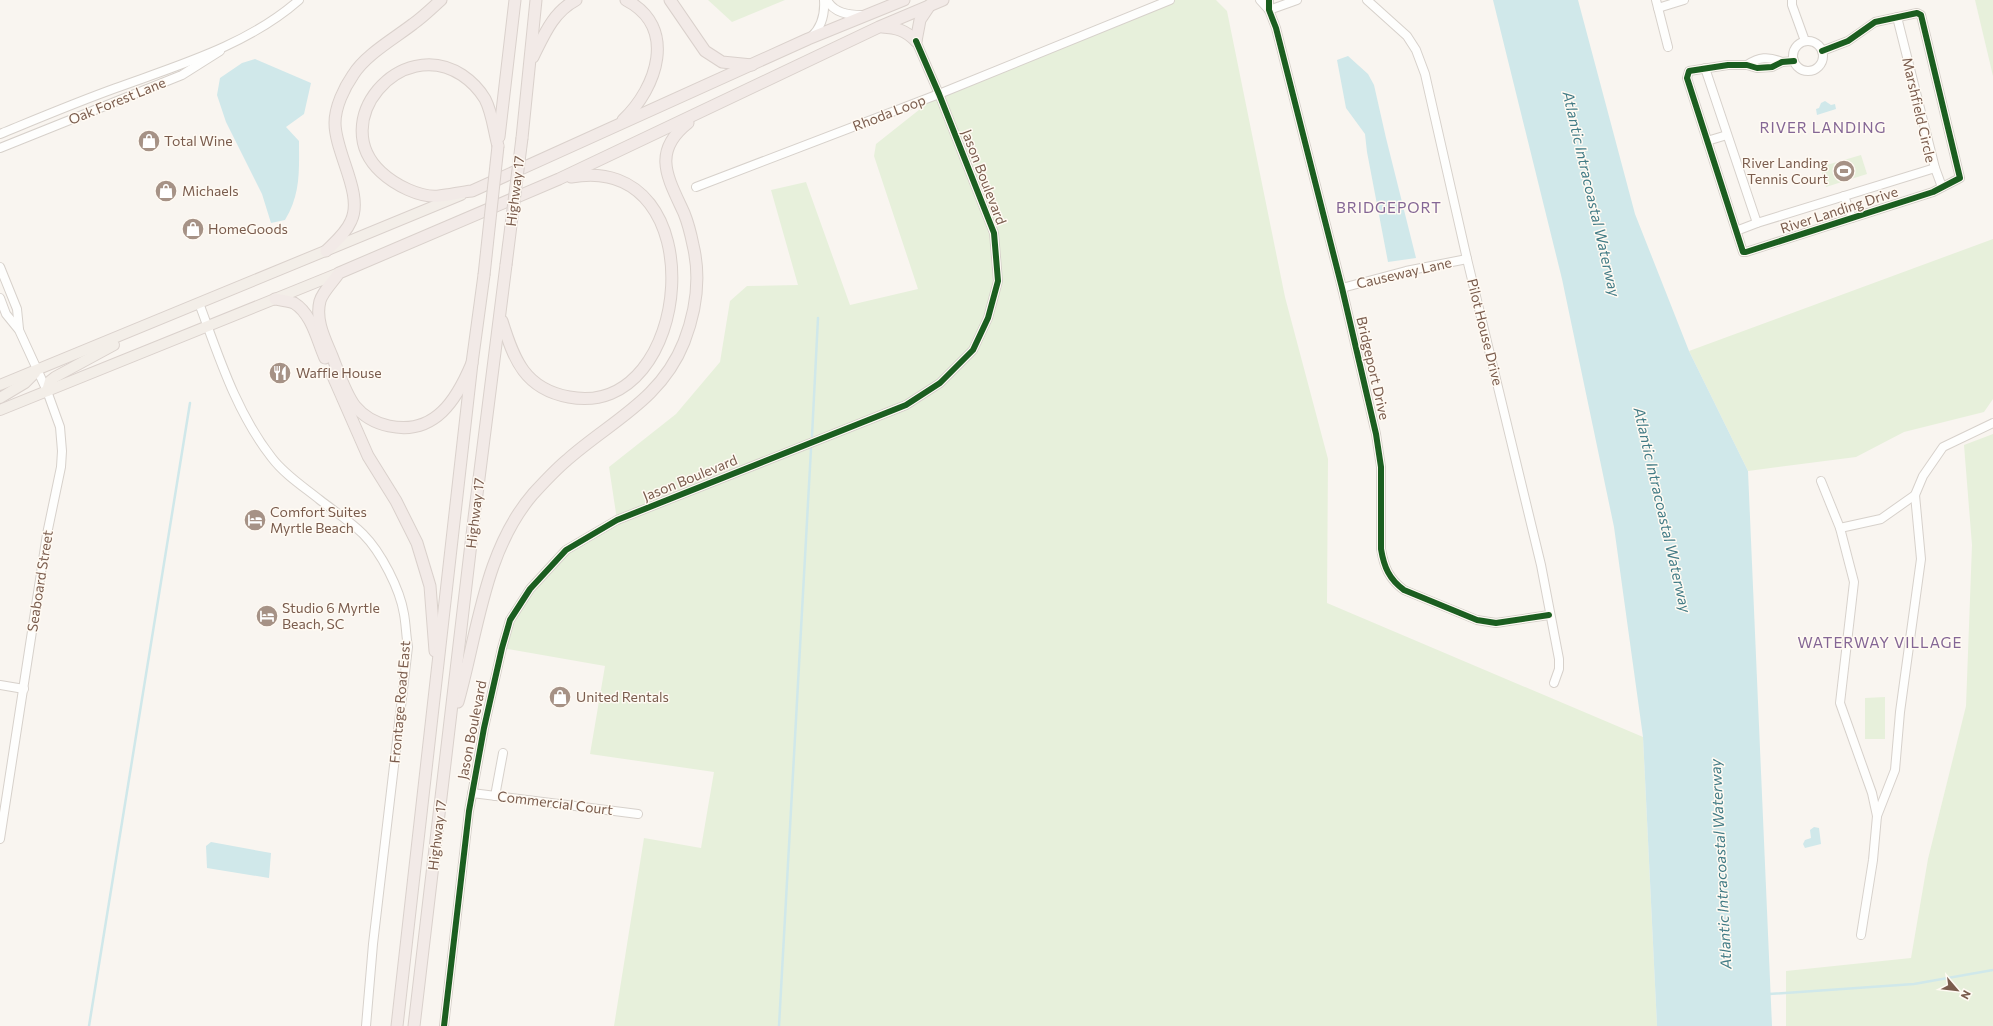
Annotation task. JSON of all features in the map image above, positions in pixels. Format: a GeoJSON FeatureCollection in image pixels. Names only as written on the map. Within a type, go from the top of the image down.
{"type":"FeatureCollection","features":[{"type":"Feature","properties":{"kind":"highway"},"geometry":{"type":"LineString","coordinates":[[326,251],[343,233],[351,221],[355,209],[354,198],[339,149],[335,123],[338,106],[345,90],[353,74],[364,63],[414,24],[441,0]]}},
{"type":"Feature","properties":{"kind":"highway","name":"Highway 17"},"geometry":{"type":"LineString","coordinates":[[397,1026],[472,362],[484,275],[515,0]]}},
{"type":"Feature","properties":{"kind":"highway","name":"Highway 17"},"geometry":{"type":"LineString","coordinates":[[414,1026],[522,138],[536,0]]}},
{"type":"Feature","properties":{"kind":"highway"},"geometry":{"type":"LineString","coordinates":[[530,62],[550,24],[559,12],[576,0]]}},
{"type":"Feature","properties":{"kind":"highway"},"geometry":{"type":"LineString","coordinates":[[614,127],[633,110],[642,98],[650,85],[658,56],[655,33],[647,18],[636,5],[626,0]]}},
{"type":"Feature","properties":{"kind":"highway"},"geometry":{"type":"LineString","coordinates":[[670,0],[705,51],[722,62],[753,65]]}},
{"type":"Feature","properties":{"kind":"highway"},"geometry":{"type":"LineString","coordinates":[[498,146],[490,111],[481,94],[466,78],[454,70],[443,66],[420,65],[407,68],[395,74],[383,84],[367,106],[363,122],[363,138],[374,166],[387,178],[409,191],[437,196],[472,191],[808,39],[904,0]]}},
{"type":"Feature","properties":{"kind":"highway"},"geometry":{"type":"LineString","coordinates":[[472,362],[462,387],[453,401],[441,414],[429,422],[406,427],[393,427],[376,423],[354,406],[319,323],[320,302],[339,273],[559,179],[880,27],[943,0]]}},
{"type":"Feature","properties":{"kind":"highway"},"geometry":{"type":"LineString","coordinates":[[916,41],[920,20],[930,6]]}},
{"type":"Feature","properties":{"kind":"highway"},"geometry":{"type":"LineString","coordinates":[[880,27],[896,28],[907,33],[916,41]]}},
{"type":"Feature","properties":{"kind":"highway"},"geometry":{"type":"LineString","coordinates":[[449,733],[463,684],[486,585],[498,553],[512,524],[533,495],[567,459],[644,400],[675,364],[684,341],[696,299],[696,263],[685,214],[676,196],[666,168],[667,148],[677,131],[702,112]]}},
{"type":"Feature","properties":{"kind":"highway"},"geometry":{"type":"LineString","coordinates":[[500,317],[510,348],[525,375],[541,388],[561,396],[581,400],[611,394],[636,376],[653,352],[663,332],[670,307],[673,273],[671,249],[664,227],[653,209],[640,194],[627,184],[604,176],[584,175],[559,179]]}},
{"type":"Feature","properties":{"kind":"highway"},"geometry":{"type":"LineString","coordinates":[[275,299],[292,302],[309,318],[368,456],[396,501],[417,543],[430,586],[437,678]]}},
{"type":"Feature","properties":{"kind":"main road"},"geometry":{"type":"LineString","coordinates":[[0,385],[472,191]]}},
{"type":"Feature","properties":{"kind":"main road"},"geometry":{"type":"LineString","coordinates":[[0,410],[339,273]]}},
{"type":"Feature","properties":{"kind":"main road"},"geometry":{"type":"LineString","coordinates":[[47,392],[50,382],[55,376],[110,348],[142,327]]}},
{"type":"Feature","properties":{"kind":"main road"},"geometry":{"type":"LineString","coordinates":[[0,398],[25,383],[38,370]]}},
{"type":"Feature","properties":{"kind":"street","name":"Oak Forest Lane"},"geometry":{"type":"LineString","coordinates":[[0,148],[182,75],[281,15],[299,0]]}},
{"type":"Feature","properties":{"kind":"street"},"geometry":{"type":"LineString","coordinates":[[808,39],[820,26],[824,11],[824,0]]}},
{"type":"Feature","properties":{"kind":"street"},"geometry":{"type":"LineString","coordinates":[[827,0],[835,9],[844,13],[867,15]]}},
{"type":"Feature","properties":{"kind":"street","name":"Rhoda Loop"},"geometry":{"type":"LineString","coordinates":[[696,187],[939,94],[1170,0]]}},
{"type":"Feature","properties":{"kind":"street","name":"Bridgeport Drive"},"geometry":{"type":"LineString","coordinates":[[1260,0],[1269,10]]}},
{"type":"Feature","properties":{"kind":"street","name":"Bridgeport Drive"},"geometry":{"type":"LineString","coordinates":[[1268,0],[1269,10],[1276,28],[1342,288],[1376,434],[1380,460],[1381,549],[1383,561],[1388,574],[1395,584],[1404,590],[1477,620],[1496,623],[1549,615]]}},
{"type":"Feature","properties":{"kind":"street"},"geometry":{"type":"LineString","coordinates":[[1269,10],[1297,0]]}},
{"type":"Feature","properties":{"kind":"street","name":"Pilot House Drive"},"geometry":{"type":"LineString","coordinates":[[1367,0],[1407,36],[1416,50],[1425,74],[1467,259],[1541,564],[1549,615],[1559,659],[1559,669],[1554,682]]}},
{"type":"Feature","properties":{"kind":"street"},"geometry":{"type":"LineString","coordinates":[[1668,47],[1657,4],[1684,0]]}},
{"type":"Feature","properties":{"kind":"street"},"geometry":{"type":"LineString","coordinates":[[1792,0],[1792,4],[1805,41]]}},
{"type":"Feature","properties":{"kind":"street","name":"River Landing Drive"},"geometry":{"type":"LineString","coordinates":[[1794,61],[1782,62],[1772,67],[1757,68],[1746,65],[1728,65],[1705,68],[1690,72],[1687,78],[1743,252],[1852,218],[1942,187],[1960,178],[1921,16],[1917,13],[1875,22],[1848,41],[1822,51]]}},
{"type":"Feature","properties":{"kind":"street","name":"Marshfield Circle"},"geometry":{"type":"LineString","coordinates":[[1736,231],[1757,223],[1935,168],[1898,17]]}},
{"type":"Feature","properties":{"kind":"street","name":"Jason Boulevard"},"geometry":{"type":"LineString","coordinates":[[444,1026],[453,938],[472,793],[487,714],[510,620],[530,589],[566,550],[617,520],[906,405],[940,383],[973,350],[988,318],[998,281],[994,233],[939,94],[916,41]]}},
{"type":"Feature","properties":{"kind":"street"},"geometry":{"type":"LineString","coordinates":[[1805,41],[1817,44],[1822,51],[1820,63],[1811,70],[1799,68],[1794,61],[1795,48],[1805,41]]}},
{"type":"Feature","properties":{"kind":"street","name":"Oak Forest Lane"},"geometry":{"type":"LineString","coordinates":[[0,134],[82,100],[177,66],[213,50],[229,46]]}},
{"type":"Feature","properties":{"kind":"street"},"geometry":{"type":"LineString","coordinates":[[1705,68],[1757,223]]}},
{"type":"Feature","properties":{"kind":"street"},"geometry":{"type":"LineString","coordinates":[[1707,141],[1727,135]]}},
{"type":"Feature","properties":{"kind":"street"},"geometry":{"type":"LineString","coordinates":[[1935,168],[1942,187]]}},
{"type":"Feature","properties":{"kind":"street"},"geometry":{"type":"LineString","coordinates":[[1844,196],[1852,218]]}},
{"type":"Feature","properties":{"kind":"street","name":"Causeway Lane"},"geometry":{"type":"LineString","coordinates":[[1342,288],[1406,271],[1467,259]]}},
{"type":"Feature","properties":{"kind":"street","name":"Seaboard Street"},"geometry":{"type":"LineString","coordinates":[[0,267],[16,308],[19,330]]}},
{"type":"Feature","properties":{"kind":"street","name":"Seaboard Street"},"geometry":{"type":"LineString","coordinates":[[0,298],[6,314],[19,330],[47,392],[60,427],[62,451],[61,467],[47,534],[0,839]]}},
{"type":"Feature","properties":{"kind":"street","name":"Frontage Road East"},"geometry":{"type":"LineString","coordinates":[[199,303],[240,408],[256,436],[273,460],[291,477],[362,533],[372,544],[391,577],[404,613],[408,647],[373,944],[366,1026]]}},
{"type":"Feature","properties":{"kind":"street"},"geometry":{"type":"LineString","coordinates":[[1861,935],[1873,860],[1877,816],[1895,770],[1902,697],[1921,559],[1915,495],[1923,476],[1943,447],[1993,423]]}},
{"type":"Feature","properties":{"kind":"street"},"geometry":{"type":"LineString","coordinates":[[1821,481],[1840,528],[1854,582],[1840,703],[1872,793],[1877,816]]}},
{"type":"Feature","properties":{"kind":"street"},"geometry":{"type":"LineString","coordinates":[[1840,528],[1881,519],[1915,495]]}},
{"type":"Feature","properties":{"kind":"street"},"geometry":{"type":"LineString","coordinates":[[0,685],[24,689]]}},
{"type":"Feature","properties":{"kind":"street"},"geometry":{"type":"LineString","coordinates":[[495,796],[503,753]]}},
{"type":"Feature","properties":{"kind":"street","name":"Commercial Court"},"geometry":{"type":"LineString","coordinates":[[472,793],[638,814]]}},
{"type":"Feature","properties":{"kind":"green space"},"geometry":{"type":"Polygon","coordinates":[[[708,0],[785,0],[732,22],[708,0]]]}},
{"type":"Feature","properties":{"kind":"green space"},"geometry":{"type":"Polygon","coordinates":[[[1170,0],[1216,0],[1227,11],[1285,297],[1328,459],[1327,603],[1643,737],[1657,1026],[614,1026],[644,838],[701,848],[714,772],[590,754],[605,666],[502,648],[510,620],[530,589],[566,550],[617,520],[609,467],[676,414],[720,362],[730,301],[747,286],[798,285],[771,190],[806,182],[850,305],[918,289],[874,156],[876,144],[939,94],[1170,0]]]}},
{"type":"Feature","properties":{"kind":"green space"},"geometry":{"type":"Polygon","coordinates":[[[1975,0],[1993,0],[1993,76],[1975,0]]]}},
{"type":"Feature","properties":{"kind":"green space","name":"River Landing Tennis Court"},"geometry":{"type":"Polygon","coordinates":[[[1861,155],[1867,174],[1826,187],[1820,167],[1861,155]]]}},
{"type":"Feature","properties":{"kind":"green space"},"geometry":{"type":"Polygon","coordinates":[[[1993,239],[1993,399],[1984,412],[1904,432],[1856,457],[1748,471],[1689,351],[1993,239]]]}},
{"type":"Feature","properties":{"kind":"green space"},"geometry":{"type":"Polygon","coordinates":[[[1993,434],[1993,1026],[1786,1026],[1786,971],[1911,958],[1928,859],[1966,706],[1972,545],[1964,445],[1993,434]]]}},
{"type":"Feature","properties":{"kind":"green space"},"geometry":{"type":"Polygon","coordinates":[[[1885,697],[1885,739],[1865,739],[1865,698],[1885,697]]]}},
{"type":"Feature","properties":{"kind":"water","name":"Atlantic Intracoastal Waterway"},"geometry":{"type":"Polygon","coordinates":[[[1493,0],[1578,0],[1635,214],[1689,351],[1748,471],[1772,1026],[1657,1026],[1643,737],[1614,527],[1562,279],[1493,0]]]}},
{"type":"Feature","properties":{"kind":"water"},"geometry":{"type":"Polygon","coordinates":[[[1348,56],[1368,74],[1374,85],[1416,258],[1388,262],[1367,152],[1365,134],[1346,108],[1337,60],[1348,56]]]}},
{"type":"Feature","properties":{"kind":"water"},"geometry":{"type":"Polygon","coordinates":[[[255,59],[311,83],[304,114],[286,127],[299,141],[298,182],[294,201],[285,220],[271,223],[262,194],[226,122],[217,95],[220,78],[242,63],[255,59]]]}},
{"type":"Feature","properties":{"kind":"water"},"geometry":{"type":"Polygon","coordinates":[[[1825,101],[1831,105],[1835,104],[1836,109],[1817,115],[1816,109],[1819,108],[1821,103],[1825,101]]]}},
{"type":"Feature","properties":{"kind":"water"},"geometry":{"type":"Polygon","coordinates":[[[1814,827],[1819,828],[1821,844],[1805,848],[1803,844],[1805,840],[1811,838],[1810,830],[1814,827]]]}},
{"type":"Feature","properties":{"kind":"water"},"geometry":{"type":"Polygon","coordinates":[[[211,842],[271,853],[269,878],[207,868],[206,846],[211,842]]]}},
{"type":"Feature","properties":{"kind":"waterway"},"geometry":{"type":"LineString","coordinates":[[812,436],[818,318]]}},
{"type":"Feature","properties":{"kind":"waterway"},"geometry":{"type":"LineString","coordinates":[[89,1026],[190,403]]}},
{"type":"Feature","properties":{"kind":"waterway"},"geometry":{"type":"LineString","coordinates":[[779,1026],[811,449]]}},
{"type":"Feature","properties":{"kind":"waterway"},"geometry":{"type":"LineString","coordinates":[[1769,994],[1914,984],[1993,970]]}},
{"type":"Feature","properties":{"kind":"cycle path"},"geometry":{"type":"LineString","coordinates":[[1269,0],[1269,10],[1276,28],[1342,288],[1376,434],[1381,467],[1381,549],[1388,572],[1394,581],[1404,590],[1477,620],[1496,623],[1549,615]]}},
{"type":"Feature","properties":{"kind":"cycle path"},"geometry":{"type":"LineString","coordinates":[[1794,61],[1782,62],[1772,67],[1757,68],[1747,65],[1728,65],[1689,71],[1687,78],[1743,252],[1933,192],[1960,178],[1921,15],[1917,13],[1875,22],[1848,41],[1822,51]]}},
{"type":"Feature","properties":{"kind":"cycle path"},"geometry":{"type":"LineString","coordinates":[[444,1026],[469,811],[484,728],[502,648],[510,620],[530,589],[566,550],[617,520],[906,405],[940,383],[973,350],[988,318],[998,281],[994,233],[939,94],[916,41]]}},
{"type":"Feature","properties":{"kind":"place","name":"Total Wine"},"geometry":{"type":"Point","coordinates":[149,141]}},
{"type":"Feature","properties":{"kind":"place","name":"River Landing Tennis Court"},"geometry":{"type":"Point","coordinates":[1844,171]}},
{"type":"Feature","properties":{"kind":"place","name":"Michaels"},"geometry":{"type":"Point","coordinates":[166,191]}},
{"type":"Feature","properties":{"kind":"place","name":"HomeGoods"},"geometry":{"type":"Point","coordinates":[193,229]}},
{"type":"Feature","properties":{"kind":"place","name":"Waffle House"},"geometry":{"type":"Point","coordinates":[280,373]}},
{"type":"Feature","properties":{"kind":"place","name":"Comfort Suites Myrtle Beach"},"geometry":{"type":"Point","coordinates":[255,520]}},
{"type":"Feature","properties":{"kind":"place","name":"Studio 6 Myrtle Beach, SC"},"geometry":{"type":"Point","coordinates":[267,616]}},
{"type":"Feature","properties":{"kind":"place","name":"United Rentals"},"geometry":{"type":"Point","coordinates":[560,697]}},
{"type":"Feature","properties":{"kind":"district","name":"RIVER LANDING"},"geometry":{"type":"Point","coordinates":[1823,128]}},
{"type":"Feature","properties":{"kind":"district","name":"BRIDGEPORT"},"geometry":{"type":"Point","coordinates":[1389,208]}},
{"type":"Feature","properties":{"kind":"district","name":"WATERWAY VILLAGE"},"geometry":{"type":"Point","coordinates":[1880,643]}}]}
